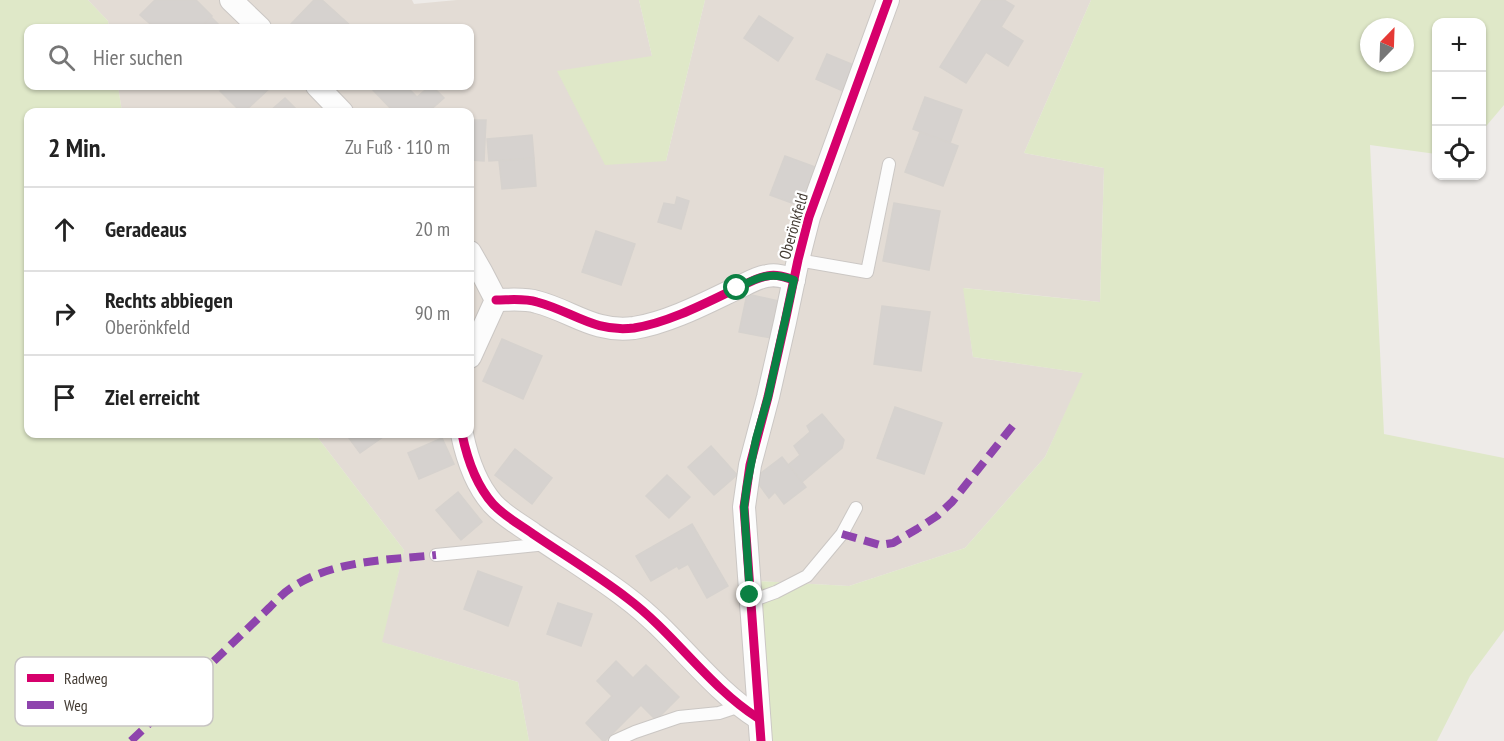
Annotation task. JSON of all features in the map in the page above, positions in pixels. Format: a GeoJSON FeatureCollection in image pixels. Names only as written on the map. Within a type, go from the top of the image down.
{"type":"FeatureCollection","features":[{"type":"Feature","properties":{"kind":"street"},"geometry":{"type":"LineString","coordinates":[[231,0],[256,24]]}},
{"type":"Feature","properties":{"kind":"street","name":"Oberönkfeld"},"geometry":{"type":"LineString","coordinates":[[761,741],[749,712],[751,601],[744,507],[747,485],[809,217],[888,0]]}},
{"type":"Feature","properties":{"kind":"street"},"geometry":{"type":"LineString","coordinates":[[321,90],[338,108]]}},
{"type":"Feature","properties":{"kind":"street"},"geometry":{"type":"LineString","coordinates":[[474,259],[496,300]]}},
{"type":"Feature","properties":{"kind":"street"},"geometry":{"type":"LineString","coordinates":[[496,300],[537,302],[593,325],[633,328],[691,310],[756,278],[769,275],[782,276],[796,270]]}},
{"type":"Feature","properties":{"kind":"street"},"geometry":{"type":"LineString","coordinates":[[474,348],[496,300]]}},
{"type":"Feature","properties":{"kind":"street"},"geometry":{"type":"LineString","coordinates":[[463,438],[478,482],[484,493],[502,513],[626,597],[645,613],[723,692],[749,712]]}},
{"type":"Feature","properties":{"kind":"lane"},"geometry":{"type":"LineString","coordinates":[[796,270],[867,272],[889,164]]}},
{"type":"Feature","properties":{"kind":"lane"},"geometry":{"type":"LineString","coordinates":[[751,601],[776,592],[807,576],[842,534],[856,508]]}},
{"type":"Feature","properties":{"kind":"lane"},"geometry":{"type":"LineString","coordinates":[[436,555],[548,544]]}},
{"type":"Feature","properties":{"kind":"lane"},"geometry":{"type":"LineString","coordinates":[[615,741],[679,717],[749,712]]}},
{"type":"Feature","properties":{"kind":"shaded area"},"geometry":{"type":"Polygon","coordinates":[[[88,0],[412,0],[414,4],[457,0],[639,0],[652,56],[666,161],[705,0],[1091,0],[1024,153],[1104,168],[1100,302],[964,288],[973,357],[1084,373],[1045,457],[965,548],[849,586],[757,581],[755,741],[529,741],[518,682],[381,642],[404,550],[318,438],[474,438],[474,108],[121,108],[119,90],[474,90],[474,24],[108,24],[88,0]]]}},
{"type":"Feature","properties":{"kind":"green space"},"geometry":{"type":"Polygon","coordinates":[[[0,0],[88,0],[108,24],[24,24],[24,90],[119,90],[121,108],[24,108],[24,438],[318,438],[404,550],[382,642],[518,682],[529,741],[0,741],[0,0]]]}},
{"type":"Feature","properties":{"kind":"green space"},"geometry":{"type":"Polygon","coordinates":[[[639,0],[705,0],[666,161],[605,165],[557,71],[652,56],[639,0]]]}},
{"type":"Feature","properties":{"kind":"green space"},"geometry":{"type":"Polygon","coordinates":[[[1091,0],[1504,0],[1504,105],[1486,126],[1486,18],[1432,18],[1432,153],[1370,145],[1384,434],[1504,458],[1504,630],[1470,676],[1437,741],[766,741],[757,581],[849,586],[965,548],[1045,457],[1083,373],[973,357],[963,288],[1100,302],[1104,168],[1024,153],[1091,0]]]}},
{"type":"Feature","properties":{"kind":"building"},"geometry":{"type":"Polygon","coordinates":[[[155,0],[196,0],[212,16],[204,24],[150,24],[140,15],[155,0]]]}},
{"type":"Feature","properties":{"kind":"building"},"geometry":{"type":"Polygon","coordinates":[[[314,0],[322,0],[349,24],[291,24],[314,0]]]}},
{"type":"Feature","properties":{"kind":"building"},"geometry":{"type":"Polygon","coordinates":[[[982,0],[1004,0],[1014,6],[1001,27],[1023,41],[1008,66],[986,52],[966,83],[940,67],[982,0]]]}},
{"type":"Feature","properties":{"kind":"building"},"geometry":{"type":"Polygon","coordinates":[[[759,16],[793,38],[778,61],[744,38],[759,16]]]}},
{"type":"Feature","properties":{"kind":"building"},"geometry":{"type":"Polygon","coordinates":[[[211,17],[218,24],[204,24],[211,17]]]}},
{"type":"Feature","properties":{"kind":"building"},"geometry":{"type":"Polygon","coordinates":[[[827,54],[856,66],[845,92],[816,79],[827,54]]]}},
{"type":"Feature","properties":{"kind":"building"},"geometry":{"type":"Polygon","coordinates":[[[268,90],[248,108],[237,108],[220,91],[268,90]]]}},
{"type":"Feature","properties":{"kind":"building"},"geometry":{"type":"Polygon","coordinates":[[[373,90],[410,90],[417,97],[425,90],[436,90],[444,98],[433,108],[390,108],[373,90]]]}},
{"type":"Feature","properties":{"kind":"building"},"geometry":{"type":"Polygon","coordinates":[[[925,97],[962,110],[950,143],[913,129],[925,97]]]}},
{"type":"Feature","properties":{"kind":"building"},"geometry":{"type":"Polygon","coordinates":[[[285,98],[295,108],[274,108],[285,98]]]}},
{"type":"Feature","properties":{"kind":"building"},"geometry":{"type":"Polygon","coordinates":[[[474,120],[486,120],[484,161],[474,160],[474,120]]]}},
{"type":"Feature","properties":{"kind":"building"},"geometry":{"type":"Polygon","coordinates":[[[920,132],[958,146],[943,186],[905,172],[920,132]]]}},
{"type":"Feature","properties":{"kind":"building"},"geometry":{"type":"Polygon","coordinates":[[[532,135],[534,158],[489,161],[487,139],[532,135]]]}},
{"type":"Feature","properties":{"kind":"building"},"geometry":{"type":"Polygon","coordinates":[[[785,156],[815,167],[800,206],[770,195],[785,156]]]}},
{"type":"Feature","properties":{"kind":"building"},"geometry":{"type":"Polygon","coordinates":[[[534,158],[536,186],[502,189],[499,161],[534,158]]]}},
{"type":"Feature","properties":{"kind":"building"},"geometry":{"type":"Polygon","coordinates":[[[677,197],[689,201],[681,229],[658,222],[664,203],[675,205],[677,197]]]}},
{"type":"Feature","properties":{"kind":"building"},"geometry":{"type":"Polygon","coordinates":[[[894,203],[940,211],[929,270],[883,261],[894,203]]]}},
{"type":"Feature","properties":{"kind":"building"},"geometry":{"type":"Polygon","coordinates":[[[596,231],[635,244],[621,285],[582,272],[596,231]]]}},
{"type":"Feature","properties":{"kind":"building"},"geometry":{"type":"Polygon","coordinates":[[[747,294],[779,301],[771,338],[739,332],[747,294]]]}},
{"type":"Feature","properties":{"kind":"building"},"geometry":{"type":"Polygon","coordinates":[[[882,306],[930,312],[921,371],[874,364],[882,306]]]}},
{"type":"Feature","properties":{"kind":"building"},"geometry":{"type":"Polygon","coordinates":[[[502,339],[542,356],[523,399],[483,381],[502,339]]]}},
{"type":"Feature","properties":{"kind":"building"},"geometry":{"type":"Polygon","coordinates":[[[895,407],[942,423],[924,474],[877,458],[895,407]]]}},
{"type":"Feature","properties":{"kind":"building"},"geometry":{"type":"Polygon","coordinates":[[[822,414],[844,440],[842,448],[802,482],[788,465],[800,455],[794,446],[810,432],[807,426],[822,414]]]}},
{"type":"Feature","properties":{"kind":"building"},"geometry":{"type":"Polygon","coordinates":[[[349,438],[381,438],[360,453],[349,438]]]}},
{"type":"Feature","properties":{"kind":"building"},"geometry":{"type":"Polygon","coordinates":[[[442,438],[454,464],[419,479],[408,453],[442,438]]]}},
{"type":"Feature","properties":{"kind":"building"},"geometry":{"type":"Polygon","coordinates":[[[711,446],[737,475],[714,495],[688,467],[711,446]]]}},
{"type":"Feature","properties":{"kind":"building"},"geometry":{"type":"Polygon","coordinates":[[[515,449],[552,478],[532,504],[495,475],[515,449]]]}},
{"type":"Feature","properties":{"kind":"building"},"geometry":{"type":"Polygon","coordinates":[[[782,457],[806,487],[784,504],[775,492],[769,498],[757,482],[757,476],[782,457]]]}},
{"type":"Feature","properties":{"kind":"building"},"geometry":{"type":"Polygon","coordinates":[[[667,475],[690,497],[669,518],[646,496],[667,475]]]}},
{"type":"Feature","properties":{"kind":"building"},"geometry":{"type":"Polygon","coordinates":[[[458,492],[482,522],[461,540],[436,510],[458,492]]]}},
{"type":"Feature","properties":{"kind":"building"},"geometry":{"type":"Polygon","coordinates":[[[692,524],[728,586],[707,598],[688,564],[679,569],[677,566],[651,581],[636,556],[692,524]]]}},
{"type":"Feature","properties":{"kind":"building"},"geometry":{"type":"Polygon","coordinates":[[[478,571],[522,587],[508,626],[464,609],[478,571]]]}},
{"type":"Feature","properties":{"kind":"building"},"geometry":{"type":"Polygon","coordinates":[[[558,603],[592,614],[581,646],[547,634],[558,603]]]}},
{"type":"Feature","properties":{"kind":"building"},"geometry":{"type":"Polygon","coordinates":[[[616,661],[633,678],[646,665],[679,697],[656,720],[641,705],[603,741],[586,723],[612,696],[597,681],[616,661]]]}},
{"type":"Feature","properties":{"kind":"marked path"},"geometry":{"type":"LineString","coordinates":[[842,534],[880,545],[893,543],[917,529],[937,516],[952,502],[1015,423]]}},
{"type":"Feature","properties":{"kind":"marked path"},"geometry":{"type":"LineString","coordinates":[[213,662],[287,590],[310,577],[345,566],[436,555]]}},
{"type":"Feature","properties":{"kind":"marked path"},"geometry":{"type":"LineString","coordinates":[[131,741],[147,726]]}},
{"type":"Feature","properties":{"kind":"cycle path"},"geometry":{"type":"LineString","coordinates":[[761,741],[744,507],[750,465],[809,217],[888,0]]}},
{"type":"Feature","properties":{"kind":"cycle path"},"geometry":{"type":"LineString","coordinates":[[496,300],[532,301],[595,324],[620,329],[647,326],[672,317],[763,277],[771,275],[794,280]]}},
{"type":"Feature","properties":{"kind":"cycle path"},"geometry":{"type":"LineString","coordinates":[[463,438],[477,480],[497,508],[627,598],[661,627],[723,691],[758,718]]}},
{"type":"Feature","properties":{"kind":"route"},"geometry":{"type":"LineString","coordinates":[[737,288],[756,278],[769,275],[794,280],[747,485],[744,507],[750,595]]}}]}
